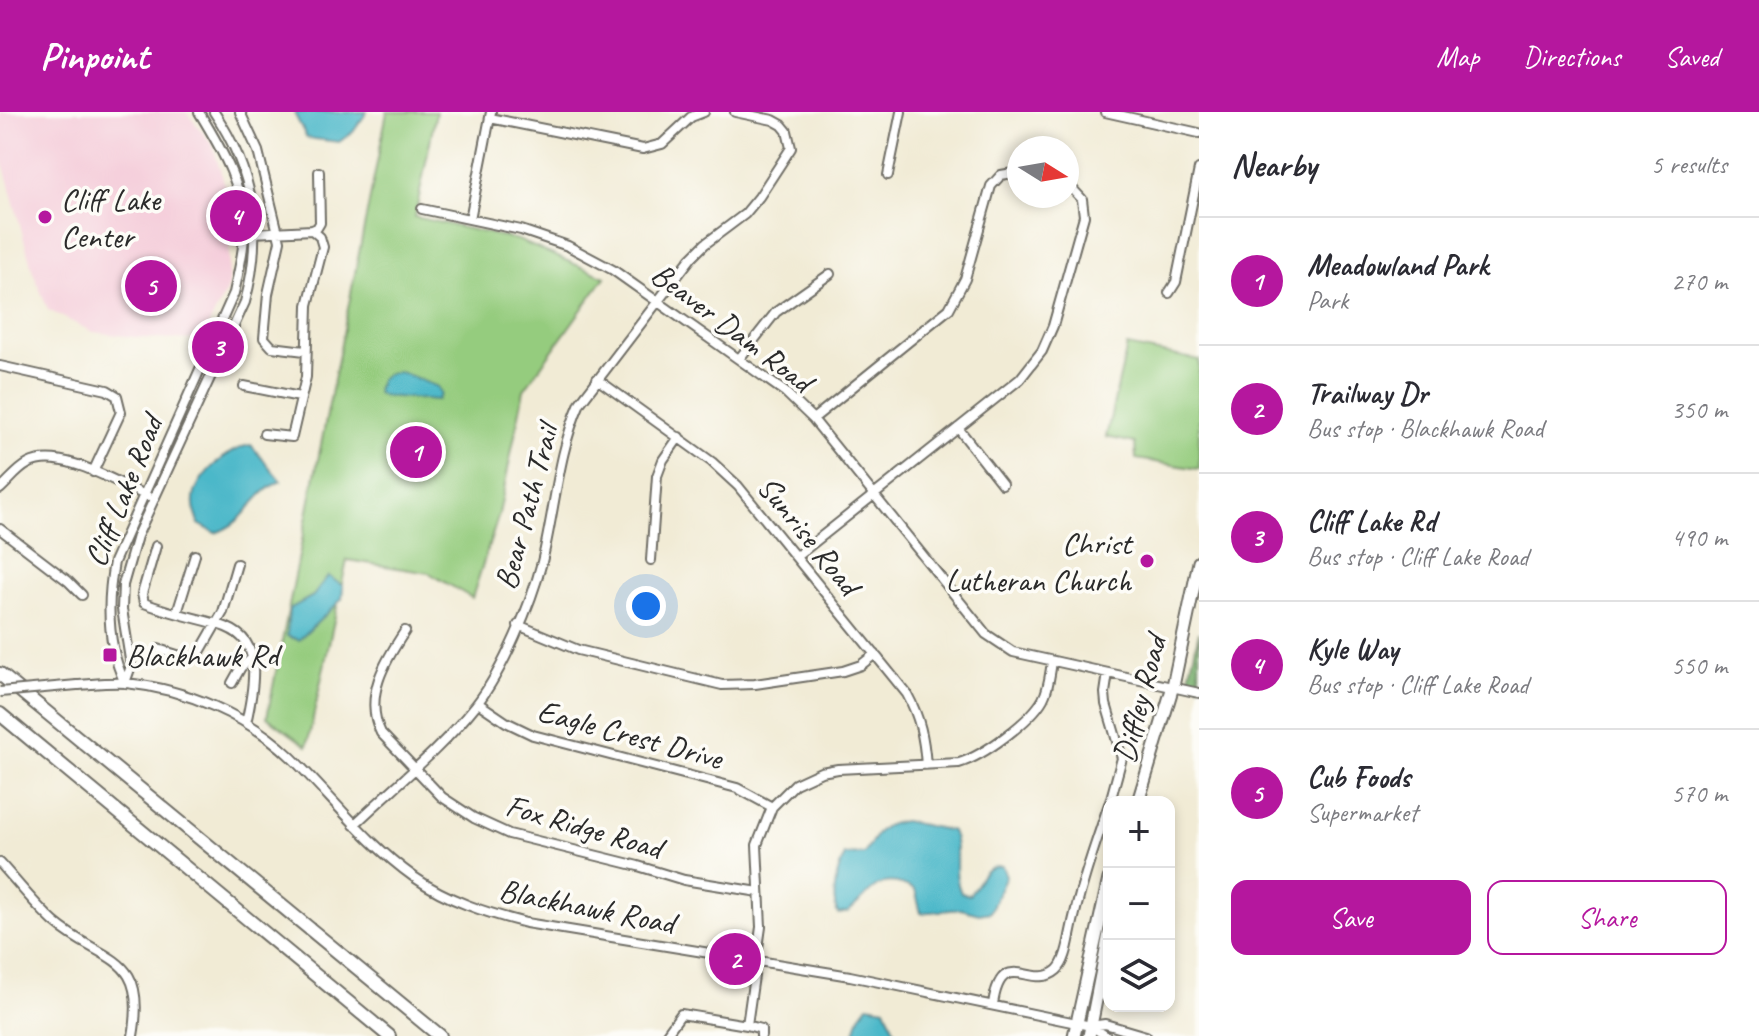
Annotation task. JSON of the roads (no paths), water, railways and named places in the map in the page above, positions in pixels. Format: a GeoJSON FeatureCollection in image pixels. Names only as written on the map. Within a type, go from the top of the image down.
{"type":"FeatureCollection","features":[{"type":"Feature","properties":{"kind":"highway"},"geometry":{"type":"LineString","coordinates":[[0,674],[440,1036]]}},
{"type":"Feature","properties":{"kind":"highway"},"geometry":{"type":"LineString","coordinates":[[0,714],[389,1036]]}},
{"type":"Feature","properties":{"kind":"main road","name":"Diffley Road"},"geometry":{"type":"LineString","coordinates":[[1140,796],[1173,686],[1199,562]]}},
{"type":"Feature","properties":{"kind":"main road"},"geometry":{"type":"LineString","coordinates":[[1074,1036],[1103,905]]}},
{"type":"Feature","properties":{"kind":"main road"},"geometry":{"type":"LineString","coordinates":[[1090,1031],[1108,940]]}},
{"type":"Feature","properties":{"kind":"street","name":"Cliff Lake Road"},"geometry":{"type":"LineString","coordinates":[[125,683],[118,668],[109,614],[109,588],[121,541],[234,293],[244,233],[237,189],[216,140],[199,112]]}},
{"type":"Feature","properties":{"kind":"street","name":"Cliff Lake Road"},"geometry":{"type":"LineString","coordinates":[[125,683],[131,666],[122,609],[127,563],[245,302],[254,260],[256,233],[244,173],[214,112]]}},
{"type":"Feature","properties":{"kind":"street"},"geometry":{"type":"LineString","coordinates":[[240,112],[258,151],[280,241],[268,294],[264,338],[272,347],[305,351]]}},
{"type":"Feature","properties":{"kind":"street"},"geometry":{"type":"LineString","coordinates":[[470,219],[490,115],[643,149],[662,144],[691,117],[704,112]]}},
{"type":"Feature","properties":{"kind":"street","name":"Bear Path Trail"},"geometry":{"type":"LineString","coordinates":[[354,825],[457,728],[478,703],[497,672],[541,564],[570,427],[580,403],[657,301],[705,244],[745,214],[788,156],[790,139],[782,125],[773,120],[735,112]]}},
{"type":"Feature","properties":{"kind":"street"},"geometry":{"type":"LineString","coordinates":[[888,175],[901,112]]}},
{"type":"Feature","properties":{"kind":"street"},"geometry":{"type":"LineString","coordinates":[[1105,112],[1199,133]]}},
{"type":"Feature","properties":{"kind":"street"},"geometry":{"type":"LineString","coordinates":[[1169,293],[1176,282],[1199,169]]}},
{"type":"Feature","properties":{"kind":"street"},"geometry":{"type":"LineString","coordinates":[[244,233],[317,228],[320,223],[319,172]]}},
{"type":"Feature","properties":{"kind":"street"},"geometry":{"type":"LineString","coordinates":[[813,419],[949,309],[965,279],[991,186],[1001,175],[1007,174]]}},
{"type":"Feature","properties":{"kind":"street"},"geometry":{"type":"LineString","coordinates":[[797,556],[1020,379],[1042,351],[1053,326],[1084,216],[1079,196]]}},
{"type":"Feature","properties":{"kind":"street","name":"Beaver Dam Road"},"geometry":{"type":"LineString","coordinates":[[422,209],[521,230],[568,246],[613,270],[785,392],[813,419],[986,634],[1013,652],[1199,693]]}},
{"type":"Feature","properties":{"kind":"street"},"geometry":{"type":"LineString","coordinates":[[264,434],[292,437],[308,359],[305,351],[308,305],[323,247],[320,237],[312,230]]}},
{"type":"Feature","properties":{"kind":"street"},"geometry":{"type":"LineString","coordinates":[[739,359],[776,312],[830,274]]}},
{"type":"Feature","properties":{"kind":"street"},"geometry":{"type":"LineString","coordinates":[[0,366],[107,390],[117,396],[121,412],[93,472]]}},
{"type":"Feature","properties":{"kind":"street","name":"Sunrise Road"},"geometry":{"type":"LineString","coordinates":[[597,379],[679,437],[738,486],[875,654],[917,712],[924,736],[926,765]]}},
{"type":"Feature","properties":{"kind":"street"},"geometry":{"type":"LineString","coordinates":[[244,386],[300,397]]}},
{"type":"Feature","properties":{"kind":"street"},"geometry":{"type":"LineString","coordinates":[[958,428],[1002,484]]}},
{"type":"Feature","properties":{"kind":"street"},"geometry":{"type":"LineString","coordinates":[[651,560],[657,476],[663,460],[679,437]]}},
{"type":"Feature","properties":{"kind":"street"},"geometry":{"type":"LineString","coordinates":[[0,489],[23,467],[39,460],[55,459],[155,500]]}},
{"type":"Feature","properties":{"kind":"street"},"geometry":{"type":"LineString","coordinates":[[0,529],[82,595]]}},
{"type":"Feature","properties":{"kind":"street"},"geometry":{"type":"LineString","coordinates":[[156,546],[142,598],[144,603],[218,623],[234,631],[247,643],[254,657],[254,683],[246,723]]}},
{"type":"Feature","properties":{"kind":"street"},"geometry":{"type":"LineString","coordinates":[[177,613],[195,555]]}},
{"type":"Feature","properties":{"kind":"street"},"geometry":{"type":"LineString","coordinates":[[158,649],[187,658],[197,657],[218,623],[237,564]]}},
{"type":"Feature","properties":{"kind":"street"},"geometry":{"type":"LineString","coordinates":[[518,625],[578,650],[722,685],[755,684],[843,671],[861,665],[875,654]]}},
{"type":"Feature","properties":{"kind":"street","name":"Fox Ridge Road"},"geometry":{"type":"LineString","coordinates":[[405,631],[381,667],[373,710],[381,733],[442,797],[474,818],[509,834],[684,880],[759,892]]}},
{"type":"Feature","properties":{"kind":"street"},"geometry":{"type":"LineString","coordinates":[[232,683],[241,667],[254,657]]}},
{"type":"Feature","properties":{"kind":"street"},"geometry":{"type":"LineString","coordinates":[[747,1025],[761,927],[757,845],[772,807],[795,784],[821,772],[959,763],[973,759],[1031,715],[1045,697],[1052,662]]}},
{"type":"Feature","properties":{"kind":"street"},"geometry":{"type":"LineString","coordinates":[[1108,673],[1106,704],[1122,758],[1111,796]]}},
{"type":"Feature","properties":{"kind":"street","name":"Blackhawk Road"},"geometry":{"type":"LineString","coordinates":[[0,692],[125,683],[189,697],[246,723],[289,756],[386,856],[416,878],[447,897],[486,913],[526,923],[756,960],[993,1004],[1076,1023],[1106,1036]]}},
{"type":"Feature","properties":{"kind":"street","name":"Eagle Crest Drive"},"geometry":{"type":"LineString","coordinates":[[478,703],[533,735],[737,788],[772,807]]}},
{"type":"Feature","properties":{"kind":"street"},"geometry":{"type":"LineString","coordinates":[[993,1004],[995,988],[1003,976],[1014,972],[1046,976],[1058,969],[1068,949],[1082,883],[1103,821]]}},
{"type":"Feature","properties":{"kind":"street"},"geometry":{"type":"LineString","coordinates":[[0,863],[54,922],[109,956],[124,970],[134,988],[138,1008],[133,1036]]}},
{"type":"Feature","properties":{"kind":"street"},"geometry":{"type":"LineString","coordinates":[[665,1036],[681,1014],[747,1025],[761,1029],[761,1036]]}},
{"type":"Feature","properties":{"kind":"street","name":"Blackhawk Road"},"geometry":{"type":"LineString","coordinates":[[1090,1031],[1105,1024],[1146,1036]]}},
{"type":"Feature","properties":{"kind":"water"},"geometry":{"type":"Polygon","coordinates":[[[297,112],[367,112],[353,132],[339,142],[307,138],[295,115],[297,112]]]}},
{"type":"Feature","properties":{"kind":"water"},"geometry":{"type":"Polygon","coordinates":[[[400,372],[438,387],[441,393],[438,400],[377,393],[383,377],[400,372]]]}},
{"type":"Feature","properties":{"kind":"water"},"geometry":{"type":"Polygon","coordinates":[[[251,445],[281,481],[263,493],[235,523],[215,533],[199,524],[194,505],[198,485],[222,458],[251,445]]]}},
{"type":"Feature","properties":{"kind":"water"},"geometry":{"type":"Polygon","coordinates":[[[328,576],[343,586],[342,599],[299,640],[287,636],[289,609],[313,596],[328,576]]]}},
{"type":"Feature","properties":{"kind":"water"},"geometry":{"type":"Polygon","coordinates":[[[904,821],[952,831],[961,893],[969,895],[985,872],[1002,866],[1006,876],[990,912],[979,914],[961,909],[921,913],[915,890],[893,882],[877,886],[848,912],[838,914],[836,884],[845,855],[864,854],[882,828],[904,821]]]}},
{"type":"Feature","properties":{"kind":"water"},"geometry":{"type":"Polygon","coordinates":[[[868,1005],[885,1008],[897,1036],[854,1036],[860,1016],[868,1005]]]}},
{"type":"Feature","properties":{"kind":"place","name":"Kyle Way"},"geometry":{"type":"Point","coordinates":[236,216]}},
{"type":"Feature","properties":{"kind":"place","name":"Cliff Lake Center"},"geometry":{"type":"Point","coordinates":[45,217]}},
{"type":"Feature","properties":{"kind":"place","name":"Cub Foods"},"geometry":{"type":"Point","coordinates":[151,286]}},
{"type":"Feature","properties":{"kind":"place","name":"Cliff Lake Rd"},"geometry":{"type":"Point","coordinates":[218,347]}},
{"type":"Feature","properties":{"kind":"place","name":"Meadowland Park"},"geometry":{"type":"Point","coordinates":[416,452]}},
{"type":"Feature","properties":{"kind":"place","name":"Christ Lutheran Church"},"geometry":{"type":"Point","coordinates":[1147,561]}},
{"type":"Feature","properties":{"kind":"place","name":"Blackhawk Rd"},"geometry":{"type":"Point","coordinates":[110,655]}},
{"type":"Feature","properties":{"kind":"place","name":"Trailway Dr"},"geometry":{"type":"Point","coordinates":[735,959]}}]}
